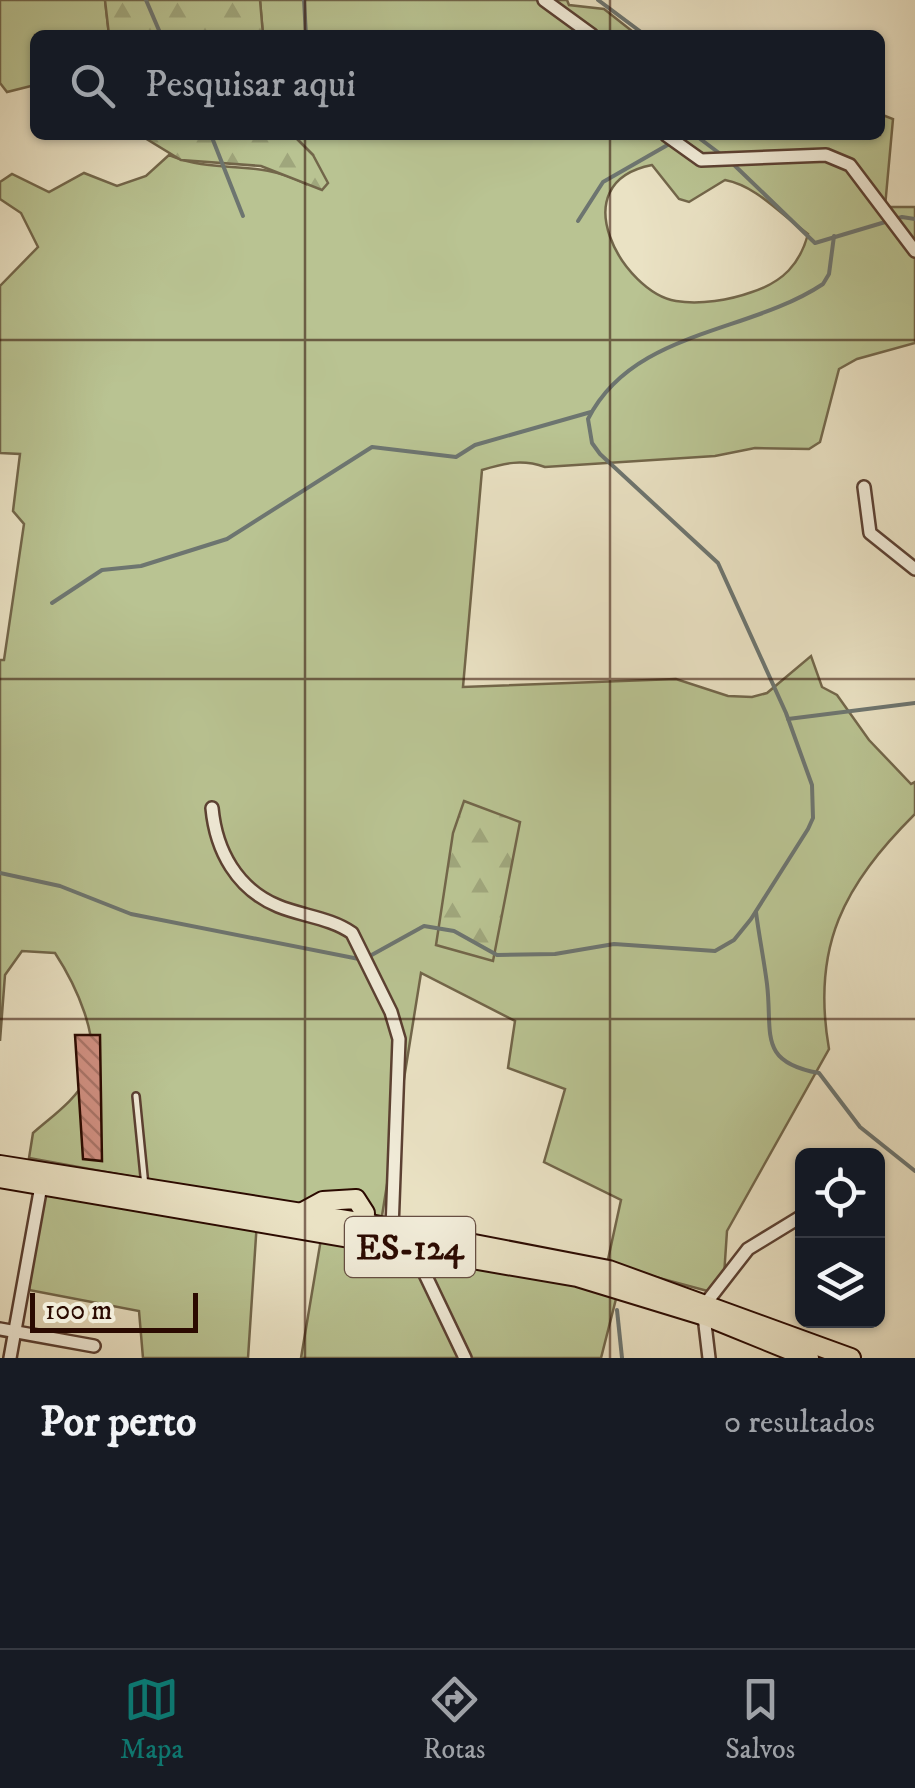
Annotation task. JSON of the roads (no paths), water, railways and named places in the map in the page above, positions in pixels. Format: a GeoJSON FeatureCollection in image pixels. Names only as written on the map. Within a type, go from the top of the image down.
{"type":"FeatureCollection","features":[{"type":"Feature","properties":{"kind":"main road","name":"ES-124"},"geometry":{"type":"LineString","coordinates":[[0,1165],[301,1213],[323,1201],[349,1198],[362,1204],[364,1231]]}},
{"type":"Feature","properties":{"kind":"main road","name":"ES-124"},"geometry":{"type":"LineString","coordinates":[[0,1178],[364,1231],[412,1248],[605,1284],[705,1309],[809,1358]]}},
{"type":"Feature","properties":{"kind":"main road","name":"ES-124"},"geometry":{"type":"LineString","coordinates":[[364,1231],[392,1229],[597,1268],[850,1358]]}},
{"type":"Feature","properties":{"kind":"street"},"geometry":{"type":"LineString","coordinates":[[544,0],[585,30]]}},
{"type":"Feature","properties":{"kind":"street"},"geometry":{"type":"LineString","coordinates":[[670,140],[701,160],[837,156],[856,172],[915,251]]}},
{"type":"Feature","properties":{"kind":"street"},"geometry":{"type":"LineString","coordinates":[[864,487],[865,520],[870,533],[915,569]]}},
{"type":"Feature","properties":{"kind":"street"},"geometry":{"type":"LineString","coordinates":[[212,808],[216,842],[235,872],[275,905],[352,934],[391,1012],[400,1056],[392,1229]]}},
{"type":"Feature","properties":{"kind":"street"},"geometry":{"type":"LineString","coordinates":[[10,1358],[41,1186]]}},
{"type":"Feature","properties":{"kind":"street"},"geometry":{"type":"LineString","coordinates":[[709,1358],[705,1309],[748,1249],[795,1220]]}},
{"type":"Feature","properties":{"kind":"street"},"geometry":{"type":"LineString","coordinates":[[412,1248],[465,1358]]}},
{"type":"Feature","properties":{"kind":"street"},"geometry":{"type":"LineString","coordinates":[[0,1329],[94,1346]]}},
{"type":"Feature","properties":{"kind":"lane"},"geometry":{"type":"LineString","coordinates":[[136,1096],[145,1189]]}},
{"type":"Feature","properties":{"kind":"waterway"},"geometry":{"type":"LineString","coordinates":[[146,0],[159,30]]}},
{"type":"Feature","properties":{"kind":"waterway"},"geometry":{"type":"LineString","coordinates":[[304,0],[306,30]]}},
{"type":"Feature","properties":{"kind":"waterway"},"geometry":{"type":"LineString","coordinates":[[598,0],[638,30]]}},
{"type":"Feature","properties":{"kind":"waterway"},"geometry":{"type":"LineString","coordinates":[[213,140],[243,216]]}},
{"type":"Feature","properties":{"kind":"waterway"},"geometry":{"type":"LineString","coordinates":[[702,140],[723,156]]}},
{"type":"Feature","properties":{"kind":"waterway"},"geometry":{"type":"LineString","coordinates":[[578,221],[603,182],[671,143]]}},
{"type":"Feature","properties":{"kind":"waterway"},"geometry":{"type":"LineString","coordinates":[[731,162],[815,243],[902,217],[915,219]]}},
{"type":"Feature","properties":{"kind":"waterway"},"geometry":{"type":"LineString","coordinates":[[368,957],[424,926],[454,931],[497,955],[555,954],[614,944],[715,951],[734,940],[751,919],[808,829],[813,818],[812,785],[786,713],[718,563],[600,454],[592,443],[588,419],[608,390],[633,367],[662,350],[793,301],[823,284],[829,274],[834,236]]}},
{"type":"Feature","properties":{"kind":"waterway"},"geometry":{"type":"LineString","coordinates":[[52,603],[102,570],[141,566],[227,539],[372,447],[456,457],[475,445],[591,412]]}},
{"type":"Feature","properties":{"kind":"waterway"},"geometry":{"type":"LineString","coordinates":[[788,719],[915,703]]}},
{"type":"Feature","properties":{"kind":"waterway"},"geometry":{"type":"LineString","coordinates":[[0,873],[60,886],[131,914],[359,959]]}},
{"type":"Feature","properties":{"kind":"waterway"},"geometry":{"type":"LineString","coordinates":[[756,912],[770,1031],[777,1053],[799,1068],[819,1073],[860,1127],[915,1171]]}},
{"type":"Feature","properties":{"kind":"waterway"},"geometry":{"type":"LineString","coordinates":[[617,1310],[622,1358]]}}]}
